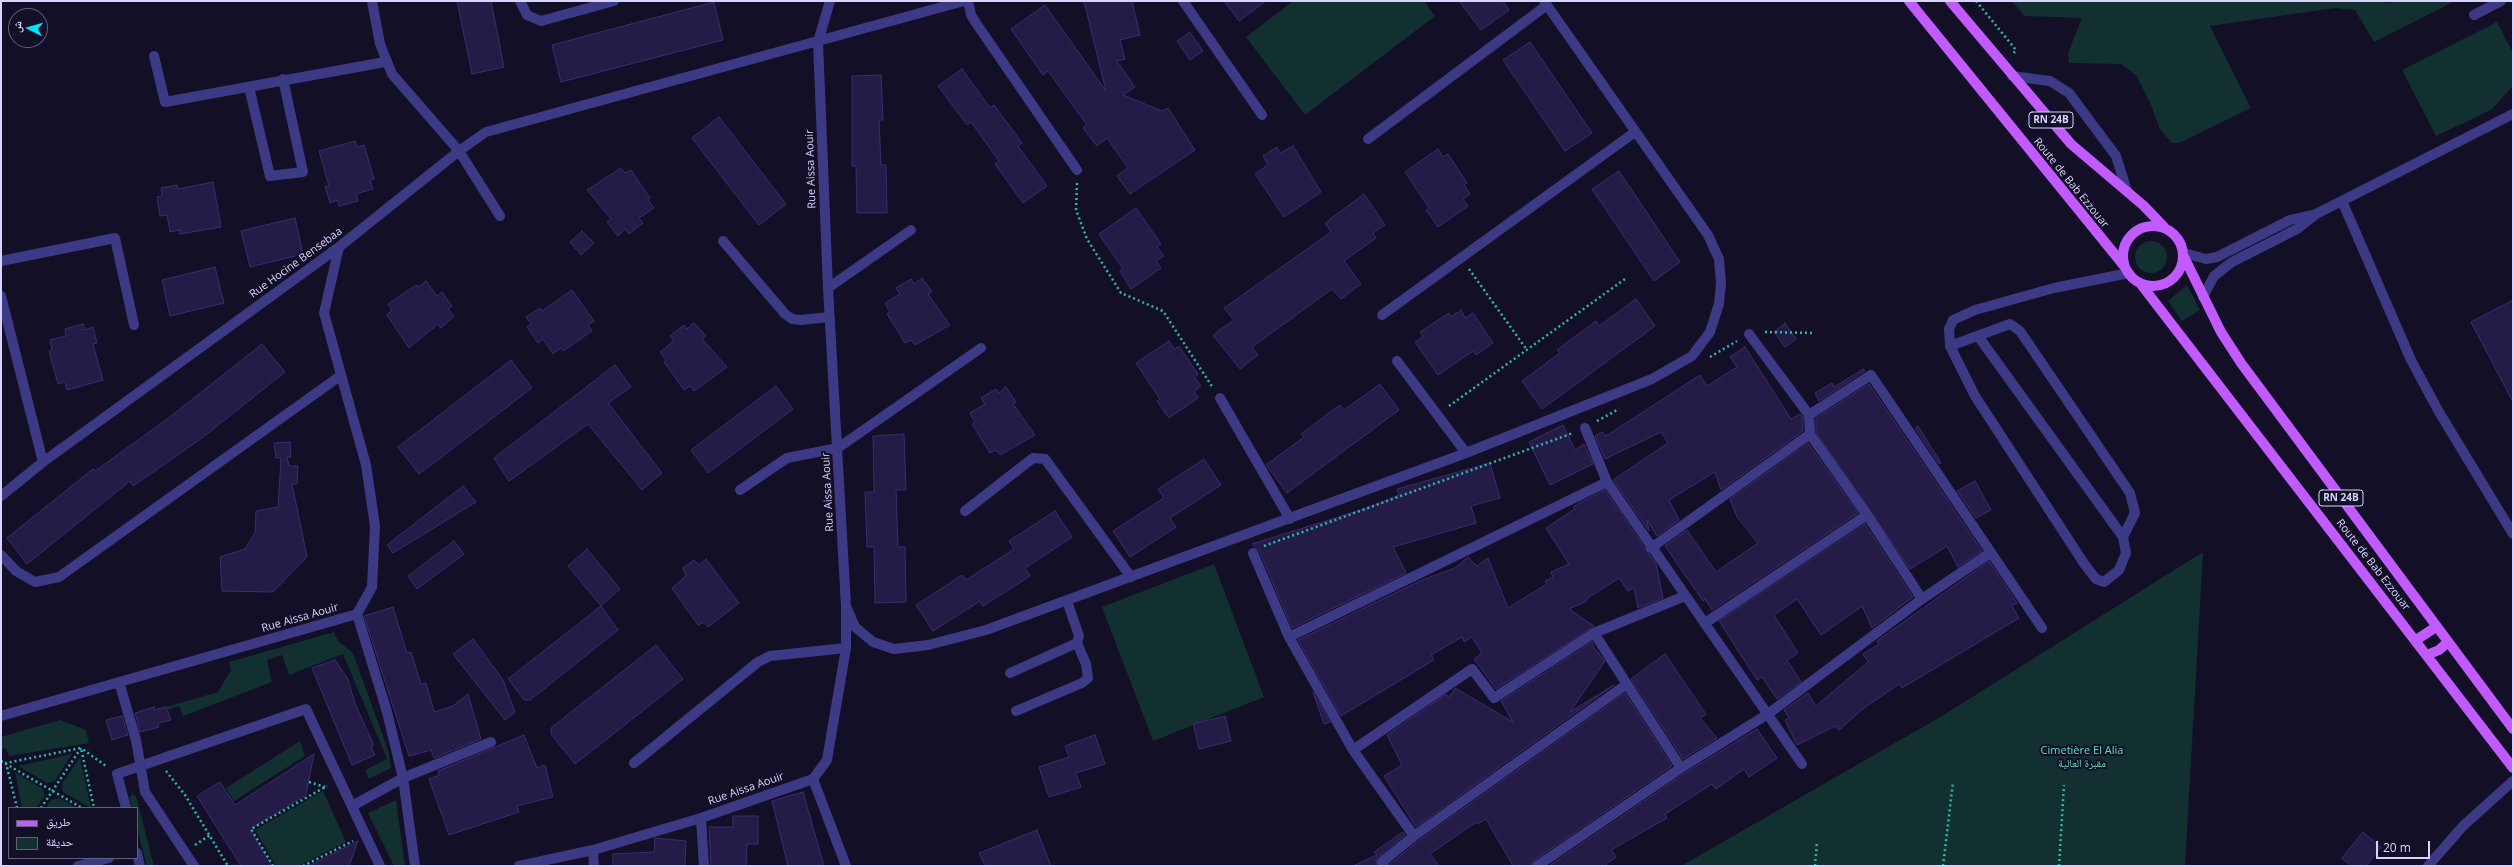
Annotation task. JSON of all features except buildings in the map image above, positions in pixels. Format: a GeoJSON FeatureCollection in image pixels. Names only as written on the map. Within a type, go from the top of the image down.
{"type":"FeatureCollection","features":[{"type":"Feature","properties":{"kind":"main road","name":"Route de Bab Ezzouar"},"geometry":{"type":"LineString","coordinates":[[1908,1],[2127,270]]}},
{"type":"Feature","properties":{"kind":"main road","name":"RN 24B"},"geometry":{"type":"LineString","coordinates":[[1950,1],[2071,144],[2127,191],[2164,227]]}},
{"type":"Feature","properties":{"kind":"main road"},"geometry":{"type":"LineString","coordinates":[[2147,226],[2164,227],[2178,237],[2184,255],[2182,265],[2172,280],[2157,286],[2140,283],[2127,270],[2124,250],[2132,235],[2147,226]]}},
{"type":"Feature","properties":{"kind":"main road","name":"Route de Bab Ezzouar"},"geometry":{"type":"LineString","coordinates":[[2184,255],[2221,332],[2241,362],[2513,729]]}},
{"type":"Feature","properties":{"kind":"main road","name":"Route de Bab Ezzouar"},"geometry":{"type":"LineString","coordinates":[[2140,283],[2427,654],[2513,768]]}},
{"type":"Feature","properties":{"kind":"main road"},"geometry":{"type":"LineString","coordinates":[[2416,640],[2436,627]]}},
{"type":"Feature","properties":{"kind":"main road"},"geometry":{"type":"LineString","coordinates":[[2427,654],[2439,650],[2448,642]]}},
{"type":"Feature","properties":{"kind":"street"},"geometry":{"type":"LineString","coordinates":[[372,1],[385,62],[392,74],[459,150],[500,216]]}},
{"type":"Feature","properties":{"kind":"street"},"geometry":{"type":"LineString","coordinates":[[520,1],[527,15],[541,21],[614,1]]}},
{"type":"Feature","properties":{"kind":"street","name":"Rue Aissa Aouir"},"geometry":{"type":"LineString","coordinates":[[519,866],[593,850],[701,818],[813,778],[827,760],[846,648],[846,606],[828,288],[818,42],[830,1]]}},
{"type":"Feature","properties":{"kind":"street"},"geometry":{"type":"LineString","coordinates":[[818,42],[964,1]]}},
{"type":"Feature","properties":{"kind":"street"},"geometry":{"type":"LineString","coordinates":[[968,1],[971,15],[976,23],[1077,170]]}},
{"type":"Feature","properties":{"kind":"street"},"geometry":{"type":"LineString","coordinates":[[1183,1],[1262,115]]}},
{"type":"Feature","properties":{"kind":"street"},"geometry":{"type":"LineString","coordinates":[[2474,15],[2501,1]]}},
{"type":"Feature","properties":{"kind":"street"},"geometry":{"type":"LineString","coordinates":[[846,606],[855,626],[873,642],[894,649],[928,645],[986,630],[1466,453],[1652,379],[1692,356],[1710,332],[1719,304],[1720,290],[1719,259],[1708,235],[1545,3],[1368,139]]}},
{"type":"Feature","properties":{"kind":"street","name":"Rue Hocine Bensebaa"},"geometry":{"type":"LineString","coordinates":[[1,496],[43,462],[339,247],[459,150],[486,132],[818,42]]}},
{"type":"Feature","properties":{"kind":"street"},"geometry":{"type":"LineString","coordinates":[[154,56],[165,102],[249,87],[283,79],[385,62]]}},
{"type":"Feature","properties":{"kind":"street"},"geometry":{"type":"LineString","coordinates":[[2009,72],[2050,81],[2069,93],[2116,156],[2127,191]]}},
{"type":"Feature","properties":{"kind":"street"},"geometry":{"type":"LineString","coordinates":[[249,87],[270,176],[303,172],[283,79]]}},
{"type":"Feature","properties":{"kind":"street"},"geometry":{"type":"LineString","coordinates":[[2203,297],[2208,286],[2222,268],[2297,229],[2316,214],[2513,114]]}},
{"type":"Feature","properties":{"kind":"street"},"geometry":{"type":"LineString","coordinates":[[1382,315],[1635,132]]}},
{"type":"Feature","properties":{"kind":"street"},"geometry":{"type":"LineString","coordinates":[[2342,201],[2411,360],[2439,412],[2513,534]]}},
{"type":"Feature","properties":{"kind":"street"},"geometry":{"type":"LineString","coordinates":[[2184,255],[2206,259],[2217,257],[2290,220],[2316,214]]}},
{"type":"Feature","properties":{"kind":"street"},"geometry":{"type":"LineString","coordinates":[[828,288],[911,230]]}},
{"type":"Feature","properties":{"kind":"street"},"geometry":{"type":"LineString","coordinates":[[1,261],[115,238],[134,325]]}},
{"type":"Feature","properties":{"kind":"street"},"geometry":{"type":"LineString","coordinates":[[723,241],[788,317],[800,320],[830,317]]}},
{"type":"Feature","properties":{"kind":"street"},"geometry":{"type":"LineString","coordinates":[[339,247],[324,313],[340,376],[366,465],[375,526],[372,587],[357,614],[387,712],[403,778],[415,866]]}},
{"type":"Feature","properties":{"kind":"street"},"geometry":{"type":"LineString","coordinates":[[1978,336],[2123,537],[2126,553],[2119,570],[2104,582],[2100,581],[2086,564],[2015,460],[1975,396],[1950,346],[1949,329],[1952,320],[1975,310],[2127,270]]}},
{"type":"Feature","properties":{"kind":"street"},"geometry":{"type":"LineString","coordinates":[[1,296],[43,462]]}},
{"type":"Feature","properties":{"kind":"street"},"geometry":{"type":"LineString","coordinates":[[1950,346],[2010,324],[2020,330],[2130,493],[2135,513],[2123,537]]}},
{"type":"Feature","properties":{"kind":"street"},"geometry":{"type":"LineString","coordinates":[[1749,334],[1809,414],[1810,434],[1867,515],[1922,599]]}},
{"type":"Feature","properties":{"kind":"street"},"geometry":{"type":"LineString","coordinates":[[740,490],[787,458],[838,448],[981,348]]}},
{"type":"Feature","properties":{"kind":"street"},"geometry":{"type":"LineString","coordinates":[[1397,361],[1466,453]]}},
{"type":"Feature","properties":{"kind":"street"},"geometry":{"type":"LineString","coordinates":[[1809,414],[1871,375],[2042,628]]}},
{"type":"Feature","properties":{"kind":"street"},"geometry":{"type":"LineString","coordinates":[[1,555],[16,571],[35,582],[59,577],[340,376]]}},
{"type":"Feature","properties":{"kind":"street"},"geometry":{"type":"LineString","coordinates":[[1220,398],[1290,518]]}},
{"type":"Feature","properties":{"kind":"street"},"geometry":{"type":"LineString","coordinates":[[1585,428],[1607,482],[1651,548],[1706,623],[1802,764]]}},
{"type":"Feature","properties":{"kind":"street"},"geometry":{"type":"LineString","coordinates":[[1651,548],[1810,434]]}},
{"type":"Feature","properties":{"kind":"street"},"geometry":{"type":"LineString","coordinates":[[964,511],[1033,458],[1045,459],[1131,577]]}},
{"type":"Feature","properties":{"kind":"street"},"geometry":{"type":"LineString","coordinates":[[1289,637],[1607,482]]}},
{"type":"Feature","properties":{"kind":"street"},"geometry":{"type":"LineString","coordinates":[[1706,623],[1867,515]]}},
{"type":"Feature","properties":{"kind":"street"},"geometry":{"type":"LineString","coordinates":[[1253,553],[1289,637],[1353,750],[1414,836]]}},
{"type":"Feature","properties":{"kind":"street"},"geometry":{"type":"LineString","coordinates":[[1537,866],[1681,768],[1768,714],[1922,599],[1990,553]]}},
{"type":"Feature","properties":{"kind":"street"},"geometry":{"type":"LineString","coordinates":[[1353,750],[1472,669],[1494,698],[1594,633],[1685,596]]}},
{"type":"Feature","properties":{"kind":"street"},"geometry":{"type":"LineString","coordinates":[[1016,711],[1082,683],[1088,678],[1086,664],[1078,643],[1079,636],[1067,601]]}},
{"type":"Feature","properties":{"kind":"street","name":"Rue Aissa Aouir"},"geometry":{"type":"LineString","coordinates":[[1,716],[357,614]]}},
{"type":"Feature","properties":{"kind":"street"},"geometry":{"type":"LineString","coordinates":[[1594,633],[1681,768]]}},
{"type":"Feature","properties":{"kind":"street"},"geometry":{"type":"LineString","coordinates":[[1010,673],[1078,643]]}},
{"type":"Feature","properties":{"kind":"street"},"geometry":{"type":"LineString","coordinates":[[634,763],[752,667],[770,656],[846,648]]}},
{"type":"Feature","properties":{"kind":"street"},"geometry":{"type":"LineString","coordinates":[[118,682],[136,740],[145,792],[194,866]]}},
{"type":"Feature","properties":{"kind":"street"},"geometry":{"type":"LineString","coordinates":[[1384,866],[1382,862],[1414,836],[1627,684]]}},
{"type":"Feature","properties":{"kind":"street"},"geometry":{"type":"LineString","coordinates":[[126,807],[117,774],[306,709],[380,866]]}},
{"type":"Feature","properties":{"kind":"street"},"geometry":{"type":"LineString","coordinates":[[352,806],[403,778],[491,742]]}},
{"type":"Feature","properties":{"kind":"street"},"geometry":{"type":"LineString","coordinates":[[813,778],[846,866]]}},
{"type":"Feature","properties":{"kind":"street"},"geometry":{"type":"LineString","coordinates":[[2428,866],[2462,826],[2513,780]]}},
{"type":"Feature","properties":{"kind":"street"},"geometry":{"type":"LineString","coordinates":[[701,818],[704,866]]}},
{"type":"Feature","properties":{"kind":"street"},"geometry":{"type":"LineString","coordinates":[[593,850],[594,866]]}},
{"type":"Feature","properties":{"kind":"street"},"geometry":{"type":"LineString","coordinates":[[78,866],[104,859]]}},
{"type":"Feature","properties":{"kind":"path"},"geometry":{"type":"LineString","coordinates":[[1976,1],[2016,50],[2009,72]]}},
{"type":"Feature","properties":{"kind":"path"},"geometry":{"type":"LineString","coordinates":[[1077,170],[1076,210],[1087,239],[1112,279],[1121,293],[1163,311],[1220,398]]}},
{"type":"Feature","properties":{"kind":"path"},"geometry":{"type":"LineString","coordinates":[[1460,258],[1527,350]]}},
{"type":"Feature","properties":{"kind":"path"},"geometry":{"type":"LineString","coordinates":[[1438,414],[1625,279]]}},
{"type":"Feature","properties":{"kind":"path"},"geometry":{"type":"LineString","coordinates":[[42,807],[81,748]]}},
{"type":"Feature","properties":{"kind":"path"},"geometry":{"type":"LineString","coordinates":[[81,748],[94,807]]}},
{"type":"Feature","properties":{"kind":"path"},"geometry":{"type":"LineString","coordinates":[[6,763],[81,748],[117,774]]}},
{"type":"Feature","properties":{"kind":"path"},"geometry":{"type":"LineString","coordinates":[[1,760],[80,807]]}},
{"type":"Feature","properties":{"kind":"path"},"geometry":{"type":"LineString","coordinates":[[158,760],[185,795],[228,866]]}},
{"type":"Feature","properties":{"kind":"path"},"geometry":{"type":"LineString","coordinates":[[6,763],[17,807]]}},
{"type":"Feature","properties":{"kind":"path"},"geometry":{"type":"LineString","coordinates":[[272,866],[251,829],[339,779]]}},
{"type":"Feature","properties":{"kind":"path"},"geometry":{"type":"LineString","coordinates":[[309,782],[324,787]]}},
{"type":"Feature","properties":{"kind":"path"},"geometry":{"type":"LineString","coordinates":[[1943,866],[1953,782]]}},
{"type":"Feature","properties":{"kind":"path"},"geometry":{"type":"LineString","coordinates":[[2059,866],[2064,785]]}},
{"type":"Feature","properties":{"kind":"path"},"geometry":{"type":"LineString","coordinates":[[302,866],[366,834]]}},
{"type":"Feature","properties":{"kind":"path"},"geometry":{"type":"LineString","coordinates":[[1815,866],[1817,842]]}},
{"type":"Feature","properties":{"kind":"green space"},"geometry":{"type":"Polygon","coordinates":[[[1293,1],[1424,1],[1435,16],[1305,115],[1246,37],[1293,1]]]}},
{"type":"Feature","properties":{"kind":"green space"},"geometry":{"type":"Polygon","coordinates":[[[2012,1],[2377,1],[2389,3],[2404,1],[2455,1],[2374,42],[2355,10],[2335,8],[2210,26],[2251,108],[2179,143],[2172,143],[2160,129],[2151,105],[2136,75],[2121,64],[2069,63],[2068,53],[2082,18],[2024,16],[2012,1]]]}},
{"type":"Feature","properties":{"kind":"green space"},"geometry":{"type":"Polygon","coordinates":[[[2497,22],[2513,53],[2513,86],[2491,110],[2436,136],[2402,70],[2497,22]]]}},
{"type":"Feature","properties":{"kind":"green space"},"geometry":{"type":"Polygon","coordinates":[[[2148,241],[2154,241],[2164,248],[2167,257],[2166,263],[2160,270],[2154,273],[2148,273],[2138,266],[2135,260],[2135,254],[2142,244],[2148,241]]]}},
{"type":"Feature","properties":{"kind":"green space"},"geometry":{"type":"Polygon","coordinates":[[[2187,285],[2200,310],[2182,321],[2168,301],[2187,285]]]}},
{"type":"Feature","properties":{"kind":"green space","name":"Cimetière El Alia مقبرة العالية"},"geometry":{"type":"Polygon","coordinates":[[[2203,552],[2185,866],[1681,866],[1942,716],[2203,552]]]}},
{"type":"Feature","properties":{"kind":"green space"},"geometry":{"type":"Polygon","coordinates":[[[1214,564],[1264,697],[1153,741],[1102,607],[1214,564]]]}},
{"type":"Feature","properties":{"kind":"green space"},"geometry":{"type":"Polygon","coordinates":[[[334,632],[338,641],[353,653],[389,753],[391,768],[369,779],[365,770],[387,759],[343,654],[289,675],[282,655],[267,660],[272,682],[183,716],[179,706],[168,710],[166,707],[218,692],[231,670],[229,662],[334,632]]]}},
{"type":"Feature","properties":{"kind":"green space"},"geometry":{"type":"Polygon","coordinates":[[[60,720],[86,730],[89,743],[9,756],[6,748],[1,749],[1,737],[60,720]]]}},
{"type":"Feature","properties":{"kind":"green space"},"geometry":{"type":"Polygon","coordinates":[[[300,741],[305,756],[234,801],[226,788],[300,741]]]}},
{"type":"Feature","properties":{"kind":"green space"},"geometry":{"type":"Polygon","coordinates":[[[72,754],[55,781],[47,783],[18,766],[72,754]]]}},
{"type":"Feature","properties":{"kind":"green space"},"geometry":{"type":"Polygon","coordinates":[[[80,757],[91,807],[63,792],[62,784],[80,757]]]}},
{"type":"Feature","properties":{"kind":"green space"},"geometry":{"type":"Polygon","coordinates":[[[15,772],[43,789],[45,796],[37,807],[22,807],[15,772]]]}},
{"type":"Feature","properties":{"kind":"green space"},"geometry":{"type":"Polygon","coordinates":[[[323,791],[346,842],[298,866],[276,866],[255,830],[323,791]]]}},
{"type":"Feature","properties":{"kind":"green space"},"geometry":{"type":"Polygon","coordinates":[[[132,794],[136,796],[154,866],[147,866],[138,832],[138,807],[132,807],[129,798],[132,794]]]}},
{"type":"Feature","properties":{"kind":"green space"},"geometry":{"type":"Polygon","coordinates":[[[59,798],[74,807],[47,807],[51,800],[59,798]]]}},
{"type":"Feature","properties":{"kind":"green space"},"geometry":{"type":"Polygon","coordinates":[[[396,800],[405,866],[394,866],[368,813],[396,800]]]}}]}
